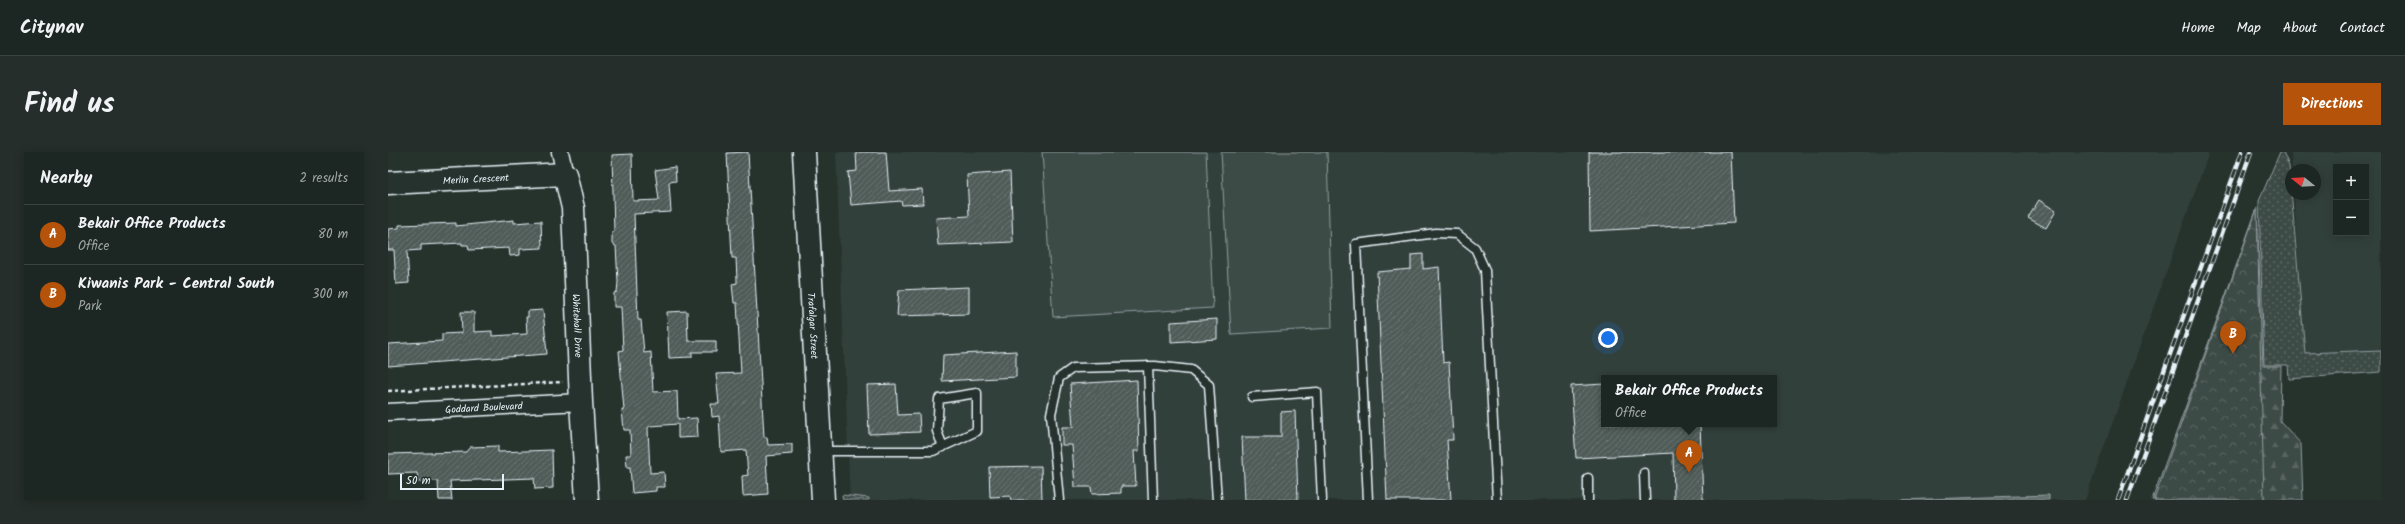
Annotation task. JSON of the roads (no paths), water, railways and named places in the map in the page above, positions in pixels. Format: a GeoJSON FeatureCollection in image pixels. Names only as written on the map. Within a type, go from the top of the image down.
{"type":"FeatureCollection","features":[{"type":"Feature","properties":{"kind":"street","name":"Whitehall Drive"},"geometry":{"type":"LineString","coordinates":[[560,152],[573,208],[580,402],[587,500]]}},
{"type":"Feature","properties":{"kind":"street","name":"Trafalgar Street"},"geometry":{"type":"LineString","coordinates":[[804,152],[823,500]]}},
{"type":"Feature","properties":{"kind":"street","name":"Merlin Crescent"},"geometry":{"type":"LineString","coordinates":[[388,183],[565,174]]}},
{"type":"Feature","properties":{"kind":"street","name":"Goddard Boulevard"},"geometry":{"type":"LineString","coordinates":[[388,412],[580,402]]}},
{"type":"Feature","properties":{"kind":"lane"},"geometry":{"type":"LineString","coordinates":[[1368,500],[1356,244],[1436,233],[1457,234],[1475,248],[1485,270],[1497,500]]}},
{"type":"Feature","properties":{"kind":"lane"},"geometry":{"type":"LineString","coordinates":[[1059,500],[1051,414],[1059,378],[1073,368],[1148,366],[1191,370],[1209,385],[1217,500]]}},
{"type":"Feature","properties":{"kind":"lane"},"geometry":{"type":"LineString","coordinates":[[1148,366],[1154,500]]}},
{"type":"Feature","properties":{"kind":"lane"},"geometry":{"type":"LineString","coordinates":[[1252,397],[1317,392],[1322,500]]}},
{"type":"Feature","properties":{"kind":"lane"},"geometry":{"type":"LineString","coordinates":[[820,450],[933,451],[943,447],[977,431],[977,393],[939,399],[937,431],[943,447]]}},
{"type":"Feature","properties":{"kind":"lane"},"geometry":{"type":"LineString","coordinates":[[1644,473],[1645,500]]}},
{"type":"Feature","properties":{"kind":"lane"},"geometry":{"type":"LineString","coordinates":[[1588,478],[1588,500]]}},
{"type":"Feature","properties":{"kind":"railway"},"geometry":{"type":"LineString","coordinates":[[2118,500],[2242,152]]}},
{"type":"Feature","properties":{"kind":"railway"},"geometry":{"type":"LineString","coordinates":[[2127,500],[2251,152]]}},
{"type":"Feature","properties":{"kind":"place","name":"Kiwanis Park - Central South"},"geometry":{"type":"Point","coordinates":[2233,354]}},
{"type":"Feature","properties":{"kind":"place","name":"Bekair Office Products"},"geometry":{"type":"Point","coordinates":[1689,473]}}]}
